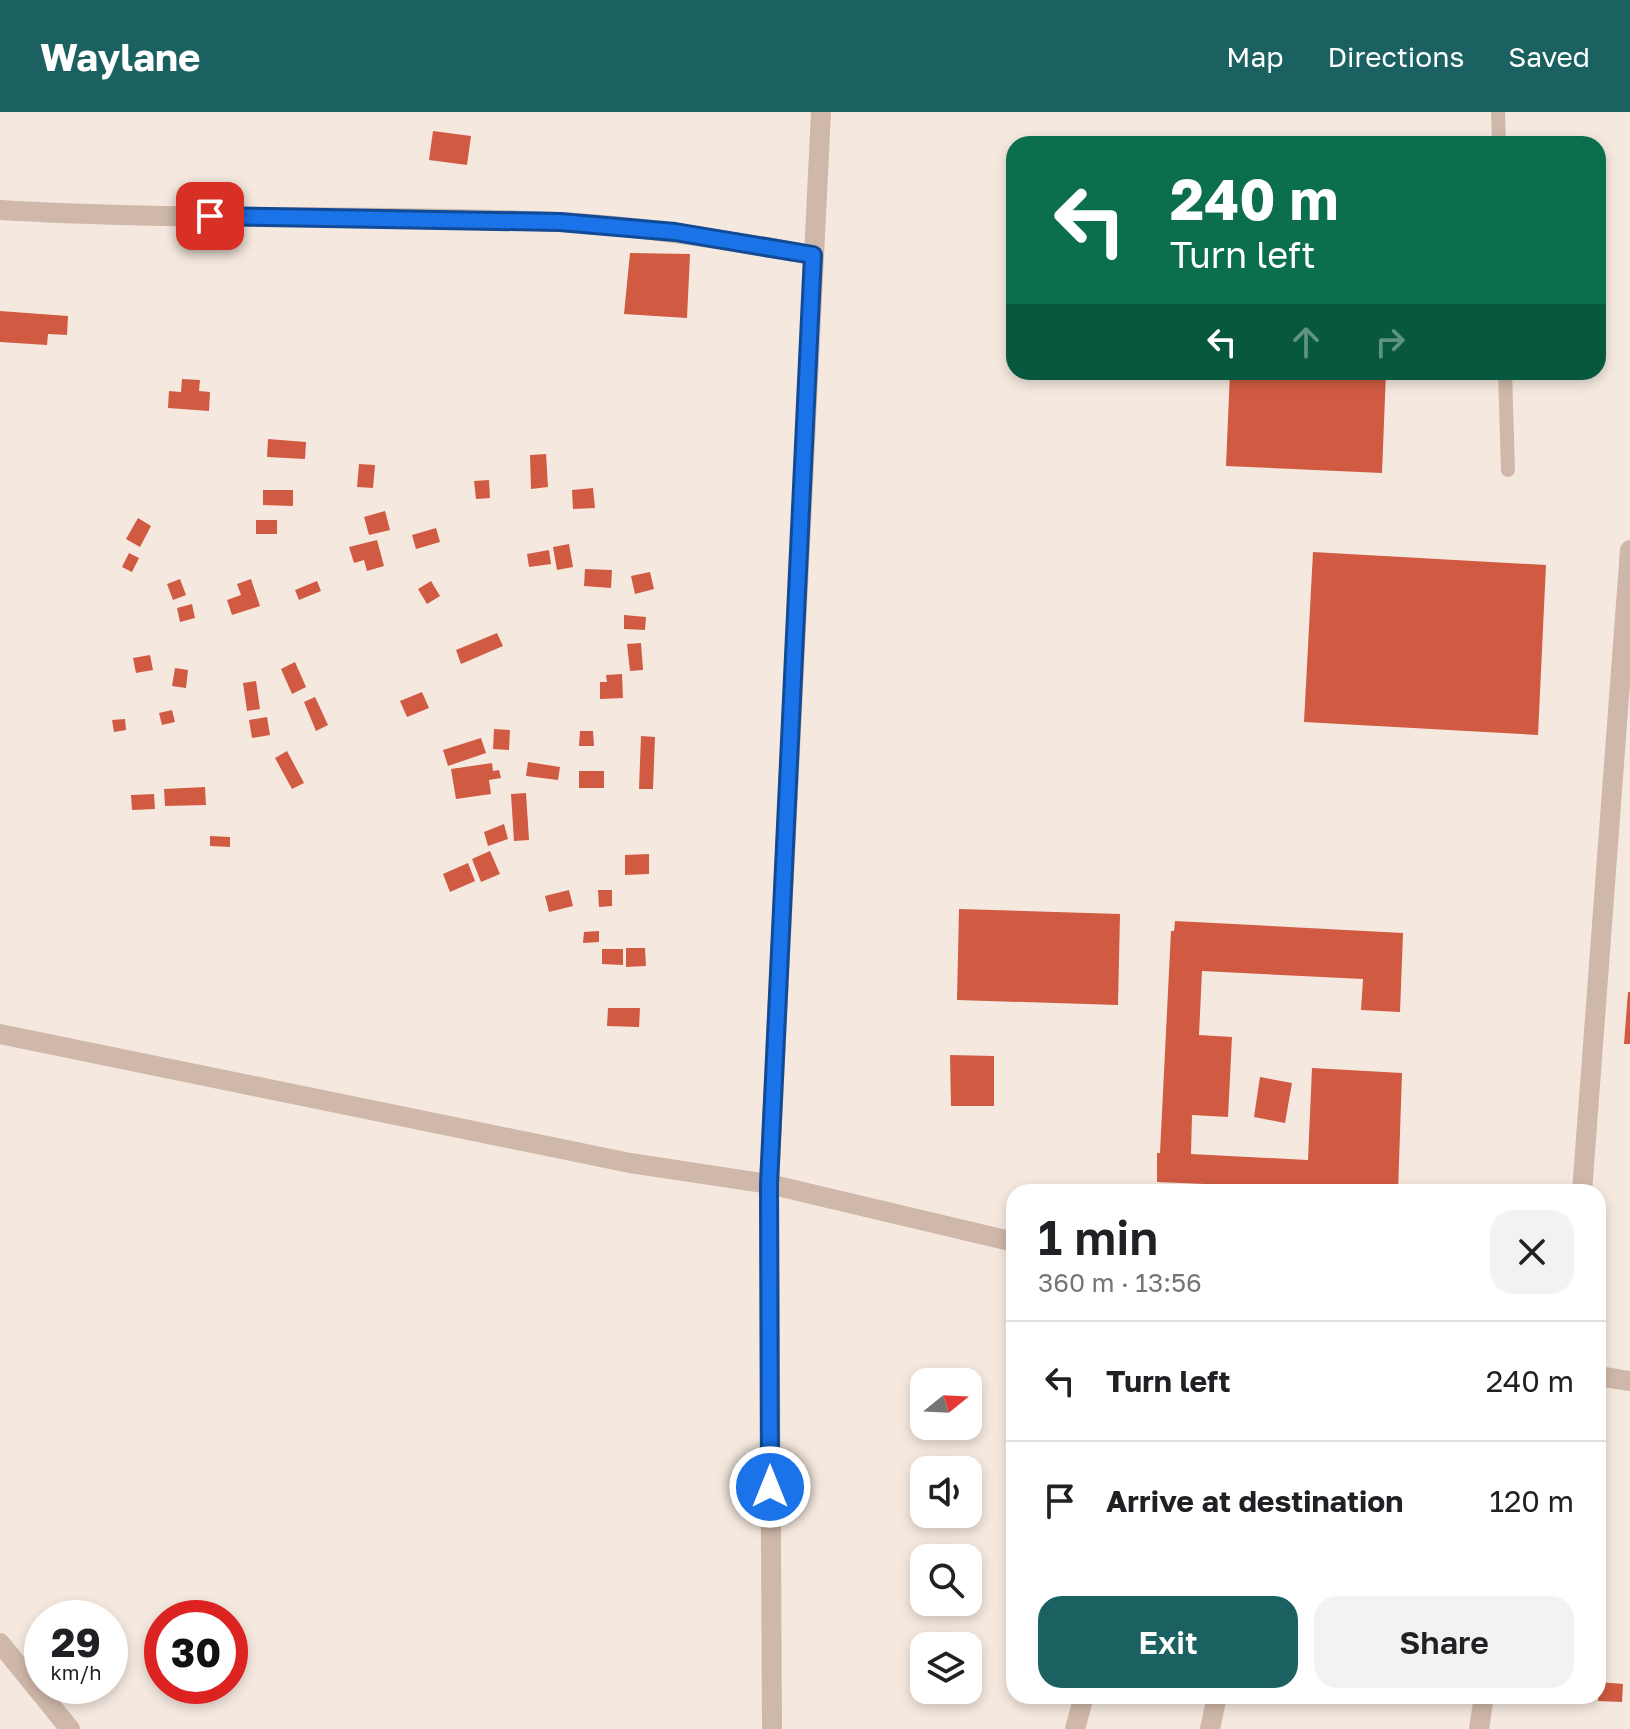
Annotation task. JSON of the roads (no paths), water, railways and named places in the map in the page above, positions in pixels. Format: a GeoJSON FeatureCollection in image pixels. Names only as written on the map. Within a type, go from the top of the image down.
{"type":"FeatureCollection","features":[{"type":"Feature","properties":{"kind":"street"},"geometry":{"type":"LineString","coordinates":[[772,1729],[769,1184],[821,112]]}},
{"type":"Feature","properties":{"kind":"street"},"geometry":{"type":"LineString","coordinates":[[0,210],[560,222],[675,232],[813,255]]}},
{"type":"Feature","properties":{"kind":"street"},"geometry":{"type":"LineString","coordinates":[[1583,1184],[1630,550]]}},
{"type":"Feature","properties":{"kind":"street"},"geometry":{"type":"LineString","coordinates":[[0,1034],[630,1163],[769,1184],[1006,1240]]}},
{"type":"Feature","properties":{"kind":"street"},"geometry":{"type":"LineString","coordinates":[[1606,1377],[1630,1381]]}},
{"type":"Feature","properties":{"kind":"street"},"geometry":{"type":"LineString","coordinates":[[0,1643],[70,1729]]}},
{"type":"Feature","properties":{"kind":"street"},"geometry":{"type":"LineString","coordinates":[[1075,1729],[1082,1704]]}},
{"type":"Feature","properties":{"kind":"street"},"geometry":{"type":"LineString","coordinates":[[1210,1729],[1215,1704]]}},
{"type":"Feature","properties":{"kind":"street"},"geometry":{"type":"LineString","coordinates":[[1479,1729],[1483,1704]]}},
{"type":"Feature","properties":{"kind":"lane"},"geometry":{"type":"LineString","coordinates":[[1498,112],[1499,136]]}},
{"type":"Feature","properties":{"kind":"lane"},"geometry":{"type":"LineString","coordinates":[[1505,380],[1508,470]]}}]}
